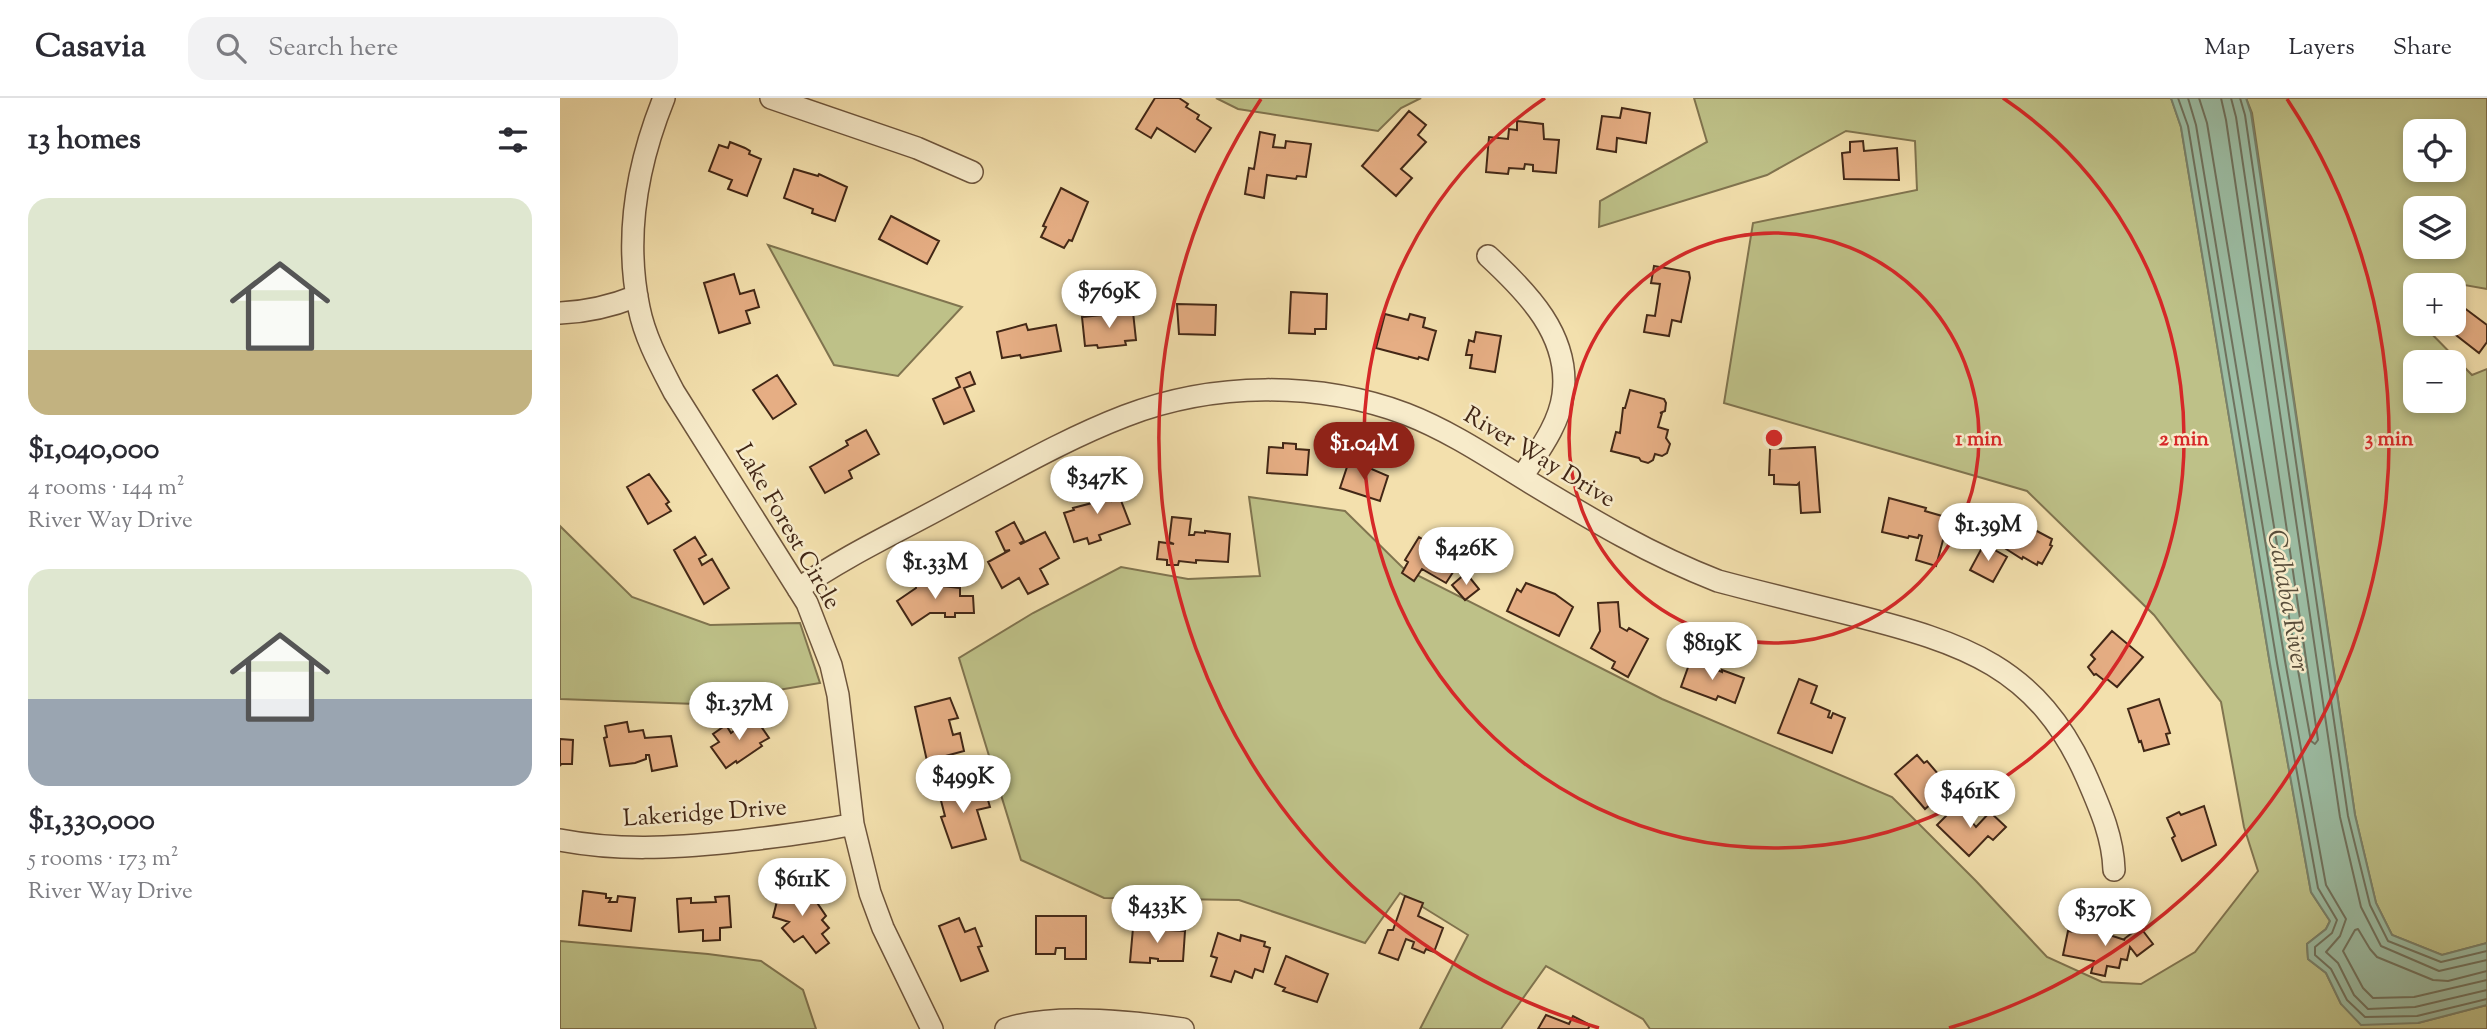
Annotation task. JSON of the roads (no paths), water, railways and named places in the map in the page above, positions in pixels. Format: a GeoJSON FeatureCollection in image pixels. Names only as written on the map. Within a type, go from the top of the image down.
{"type":"FeatureCollection","features":[{"type":"Feature","properties":{"kind":"street","name":"Lake Forest Circle"},"geometry":{"type":"LineString","coordinates":[[664,98],[643,162],[633,209],[632,254],[637,296],[646,332],[674,392],[807,603],[831,665],[838,695],[853,824],[870,893],[883,928],[932,1029]]}},
{"type":"Feature","properties":{"kind":"street"},"geometry":{"type":"LineString","coordinates":[[771,98],[917,148],[972,172]]}},
{"type":"Feature","properties":{"kind":"street"},"geometry":{"type":"LineString","coordinates":[[1488,256],[1524,289],[1541,312],[1560,358],[1564,378],[1563,396],[1556,419],[1522,477]]}},
{"type":"Feature","properties":{"kind":"street"},"geometry":{"type":"LineString","coordinates":[[560,313],[616,304],[637,296]]}},
{"type":"Feature","properties":{"kind":"street","name":"River Way Drive"},"geometry":{"type":"LineString","coordinates":[[798,589],[930,514],[1086,434],[1153,407],[1226,391],[1303,392],[1335,397],[1405,414],[1464,442],[1615,534],[1685,568],[1739,586],[1928,635],[1987,660],[2031,695],[2051,716],[2067,739],[2101,810],[2114,853],[2114,870]]}},
{"type":"Feature","properties":{"kind":"street","name":"Lakeridge Drive"},"geometry":{"type":"LineString","coordinates":[[560,839],[642,849],[807,834],[853,824]]}},
{"type":"Feature","properties":{"kind":"street"},"geometry":{"type":"LineString","coordinates":[[1006,1029],[1058,1020],[1183,1029]]}},
{"type":"Feature","properties":{"kind":"water","name":"Cahaba River"},"geometry":{"type":"Polygon","coordinates":[[[2171,98],[2246,98],[2251,113],[2355,815],[2376,903],[2392,935],[2442,955],[2487,943],[2487,1005],[2418,1023],[2361,1025],[2341,1004],[2326,973],[2308,959],[2307,944],[2326,929],[2330,921],[2311,892],[2270,664],[2181,127],[2171,98]]]}}]}
